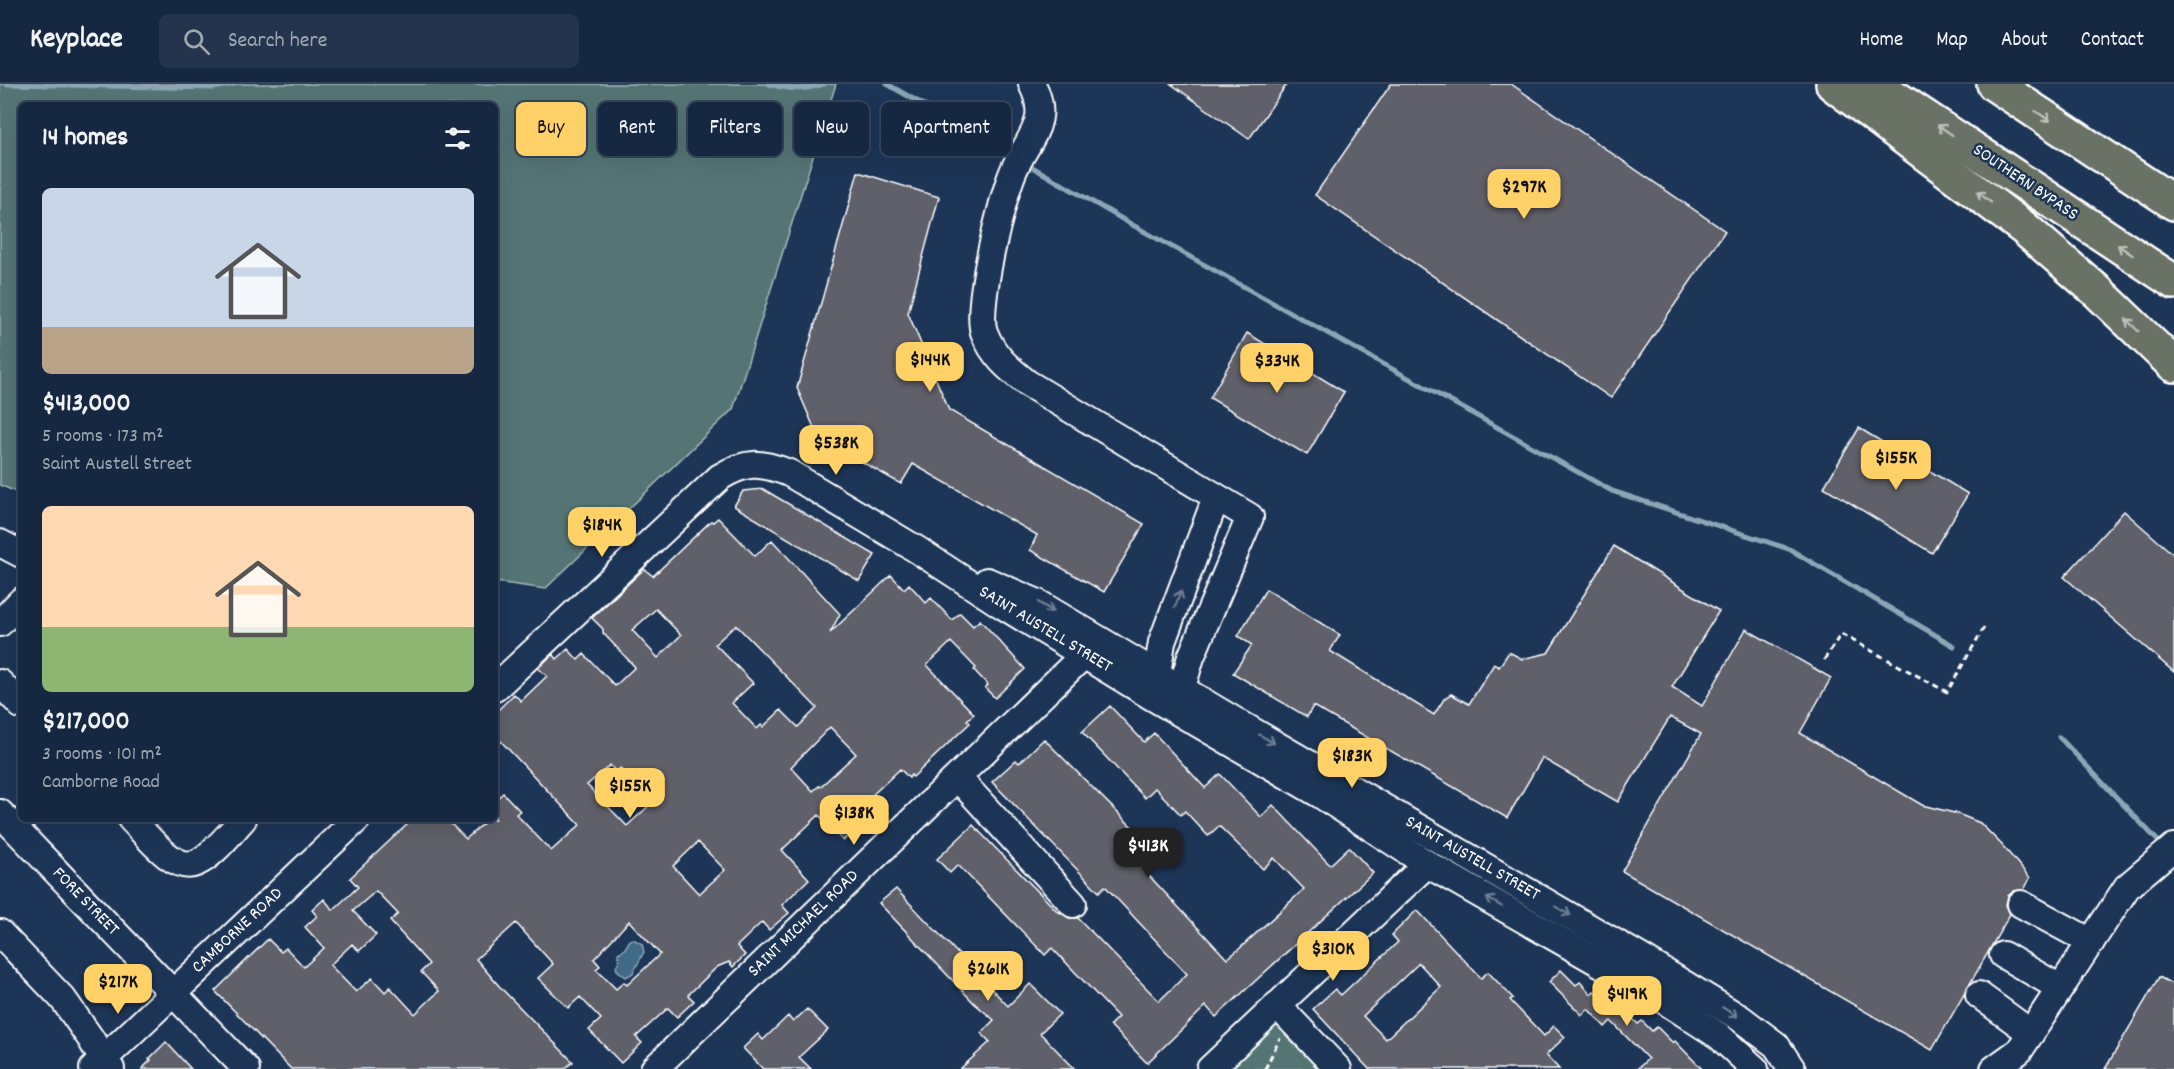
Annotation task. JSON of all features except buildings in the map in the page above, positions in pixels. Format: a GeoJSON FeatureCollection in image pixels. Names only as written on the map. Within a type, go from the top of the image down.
{"type":"FeatureCollection","features":[{"type":"Feature","properties":{"kind":"highway"},"geometry":{"type":"LineString","coordinates":[[1833,84],[2024,228],[2097,291],[2174,365]]}},
{"type":"Feature","properties":{"kind":"highway","name":"SOUTHERN BYPASS"},"geometry":{"type":"LineString","coordinates":[[1875,84],[2174,282]]}},
{"type":"Feature","properties":{"kind":"highway"},"geometry":{"type":"LineString","coordinates":[[1994,84],[2174,204]]}},
{"type":"Feature","properties":{"kind":"street"},"geometry":{"type":"LineString","coordinates":[[1032,84],[1040,107],[1040,120],[1013,172],[994,237],[981,302],[983,330],[999,361],[1027,383],[1250,517],[1191,657],[1178,699]]}},
{"type":"Feature","properties":{"kind":"street","name":"SAINT AUSTELL STREET"},"geometry":{"type":"LineString","coordinates":[[498,685],[720,477],[738,466],[761,465],[789,473],[916,549],[1002,605],[1095,649],[1178,699],[1427,864],[1659,997],[1719,1036],[1755,1069]]}},
{"type":"Feature","properties":{"kind":"street"},"geometry":{"type":"LineString","coordinates":[[1153,684],[1162,642],[1216,498]]}},
{"type":"Feature","properties":{"kind":"street"},"geometry":{"type":"LineString","coordinates":[[0,543],[18,552]]}},
{"type":"Feature","properties":{"kind":"street"},"geometry":{"type":"LineString","coordinates":[[0,623],[18,604]]}},
{"type":"Feature","properties":{"kind":"street"},"geometry":{"type":"LineString","coordinates":[[1204,627],[1197,668],[1197,683],[1213,705],[1232,719]]}},
{"type":"Feature","properties":{"kind":"street"},"geometry":{"type":"LineString","coordinates":[[1095,649],[1144,654],[1162,642]]}},
{"type":"Feature","properties":{"kind":"street","name":"SAINT MICHAEL ROAD"},"geometry":{"type":"LineString","coordinates":[[654,1069],[1095,649]]}},
{"type":"Feature","properties":{"kind":"street"},"geometry":{"type":"LineString","coordinates":[[0,683],[18,702]]}},
{"type":"Feature","properties":{"kind":"street","name":"SAINT AUSTELL STREET"},"geometry":{"type":"LineString","coordinates":[[1178,699],[1232,719],[1641,957],[1740,1018],[1776,1045],[1792,1069]]}},
{"type":"Feature","properties":{"kind":"street"},"geometry":{"type":"LineString","coordinates":[[958,778],[1073,904]]}},
{"type":"Feature","properties":{"kind":"street","name":"FORE STREET"},"geometry":{"type":"LineString","coordinates":[[0,813],[246,1069]]}},
{"type":"Feature","properties":{"kind":"street"},"geometry":{"type":"LineString","coordinates":[[134,822],[167,856],[179,864],[189,866],[198,863],[240,822]]}},
{"type":"Feature","properties":{"kind":"street","name":"CAMBORNE ROAD"},"geometry":{"type":"LineString","coordinates":[[102,1066],[172,993],[354,822]]}},
{"type":"Feature","properties":{"kind":"street"},"geometry":{"type":"LineString","coordinates":[[1994,1069],[2019,1052],[2127,887],[2174,847]]}},
{"type":"Feature","properties":{"kind":"street"},"geometry":{"type":"LineString","coordinates":[[1210,1069],[1283,1011],[1427,864]]}},
{"type":"Feature","properties":{"kind":"street"},"geometry":{"type":"LineString","coordinates":[[2021,904],[2091,942]]}},
{"type":"Feature","properties":{"kind":"street"},"geometry":{"type":"LineString","coordinates":[[0,933],[63,999],[91,1039],[102,1066]]}},
{"type":"Feature","properties":{"kind":"street"},"geometry":{"type":"LineString","coordinates":[[2003,955],[2060,988]]}},
{"type":"Feature","properties":{"kind":"street"},"geometry":{"type":"LineString","coordinates":[[1979,995],[2031,1033]]}},
{"type":"Feature","properties":{"kind":"street"},"geometry":{"type":"LineString","coordinates":[[1283,1011],[1338,1069]]}},
{"type":"Feature","properties":{"kind":"path"},"geometry":{"type":"LineString","coordinates":[[1824,660],[1840,634],[1947,692],[1986,624]]}},
{"type":"Feature","properties":{"kind":"path"},"geometry":{"type":"LineString","coordinates":[[1265,1069],[1283,1011]]}},
{"type":"Feature","properties":{"kind":"green space"},"geometry":{"type":"Polygon","coordinates":[[[0,84],[836,84],[830,102],[794,102],[794,156],[813,156],[733,409],[545,589],[498,582],[498,102],[18,102],[18,493],[0,485],[0,84]]]}},
{"type":"Feature","properties":{"kind":"green space"},"geometry":{"type":"Polygon","coordinates":[[[1278,1018],[1327,1069],[1225,1069],[1278,1018]]]}},
{"type":"Feature","properties":{"kind":"water"},"geometry":{"type":"Polygon","coordinates":[[[633,939],[642,944],[644,952],[633,973],[626,977],[617,970],[618,953],[624,950],[633,939]]]}},
{"type":"Feature","properties":{"kind":"waterway"},"geometry":{"type":"LineString","coordinates":[[6,84],[214,88],[234,84]]}},
{"type":"Feature","properties":{"kind":"waterway"},"geometry":{"type":"LineString","coordinates":[[769,84],[796,88],[810,88],[824,84]]}},
{"type":"Feature","properties":{"kind":"waterway"},"geometry":{"type":"LineString","coordinates":[[887,84],[919,102]]}},
{"type":"Feature","properties":{"kind":"waterway"},"geometry":{"type":"LineString","coordinates":[[1034,168],[1612,491],[1789,549],[1954,646]]}},
{"type":"Feature","properties":{"kind":"waterway"},"geometry":{"type":"LineString","coordinates":[[2059,737],[2160,843]]}}]}
